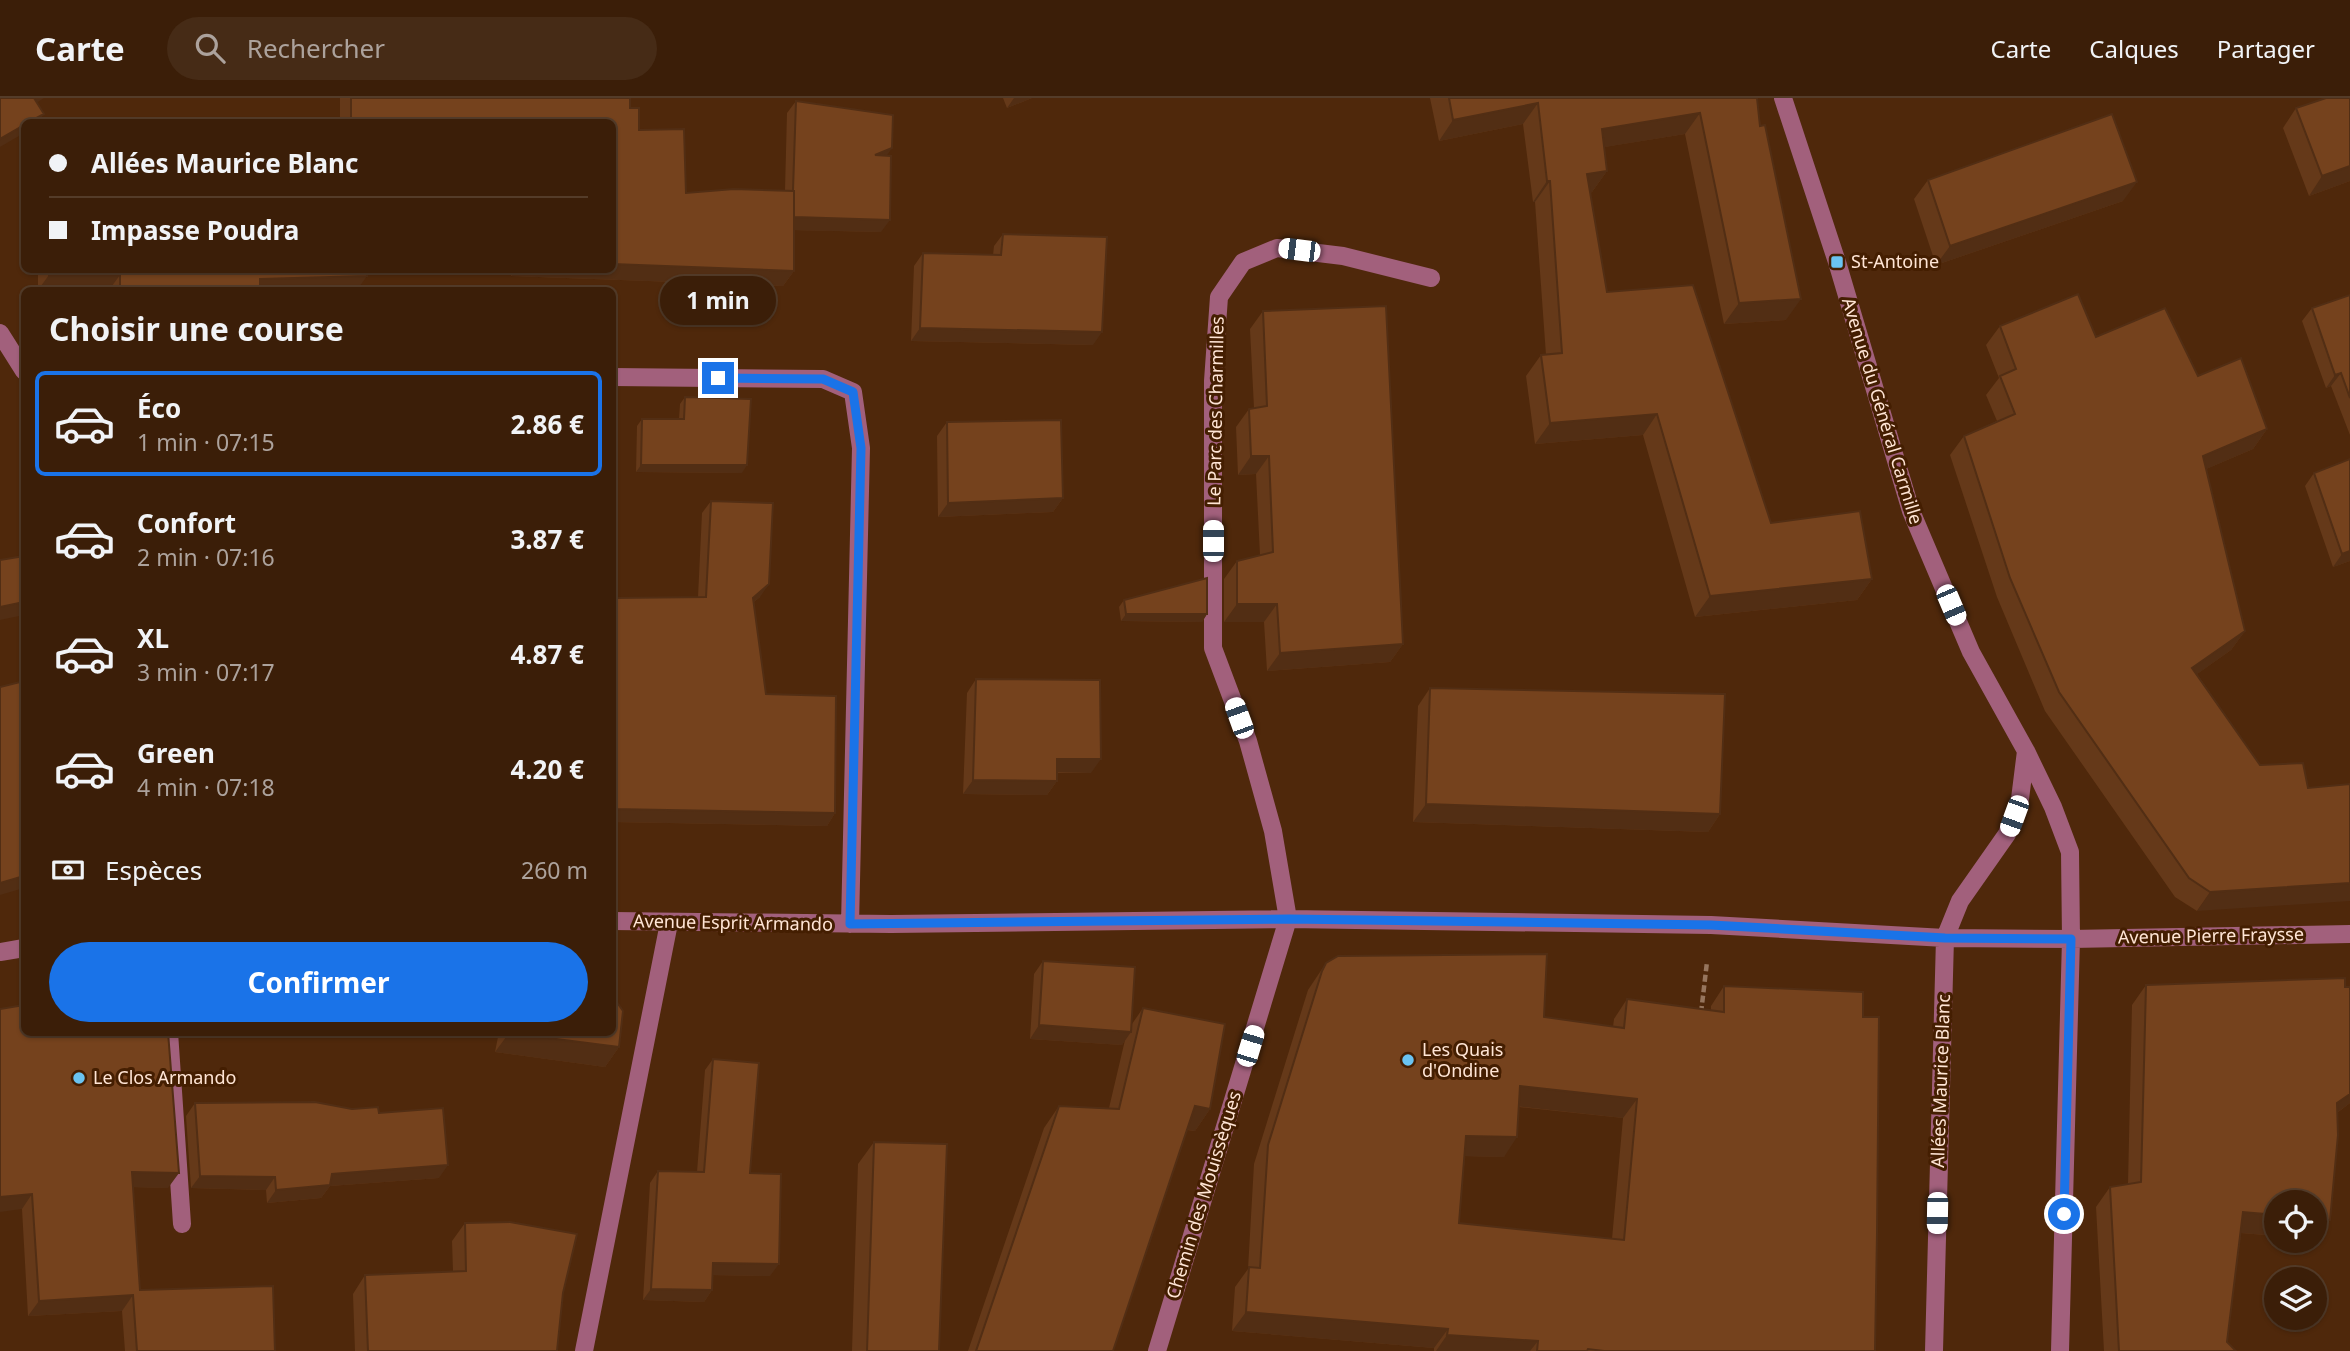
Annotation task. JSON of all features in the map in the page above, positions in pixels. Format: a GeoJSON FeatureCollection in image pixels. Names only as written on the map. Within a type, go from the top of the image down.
{"type":"FeatureCollection","features":[{"type":"Feature","properties":{"kind":"street","name":"Avenue du Général Carmille"},"geometry":{"type":"LineString","coordinates":[[1783,98],[1837,262],[1911,511],[1971,652],[2026,751],[2053,807],[2070,852],[2071,939]]}},
{"type":"Feature","properties":{"kind":"street","name":"Le Parc des Charmilles"},"geometry":{"type":"LineString","coordinates":[[1289,919],[1270,818],[1248,741],[1213,648],[1213,381],[1219,297],[1242,262],[1276,248],[1343,256],[1431,278]]}},
{"type":"Feature","properties":{"kind":"street"},"geometry":{"type":"LineString","coordinates":[[0,333],[21,366]]}},
{"type":"Feature","properties":{"kind":"street"},"geometry":{"type":"LineString","coordinates":[[616,377],[823,379],[853,392],[861,448],[850,924]]}},
{"type":"Feature","properties":{"kind":"street"},"geometry":{"type":"LineString","coordinates":[[1945,938],[1960,901],[2007,834],[2020,799],[2026,751]]}},
{"type":"Feature","properties":{"kind":"street","name":"Avenue Esprit Armando"},"geometry":{"type":"LineString","coordinates":[[616,921],[850,924],[1289,919],[1711,925],[1945,938],[2071,939]]}},
{"type":"Feature","properties":{"kind":"street","name":"Chemin des Mouissèques"},"geometry":{"type":"LineString","coordinates":[[1157,1351],[1289,919]]}},
{"type":"Feature","properties":{"kind":"street"},"geometry":{"type":"LineString","coordinates":[[584,1351],[669,923]]}},
{"type":"Feature","properties":{"kind":"street","name":"Avenue Pierre Fraysse"},"geometry":{"type":"LineString","coordinates":[[2071,939],[2350,934]]}},
{"type":"Feature","properties":{"kind":"street","name":"Allées Maurice Blanc"},"geometry":{"type":"LineString","coordinates":[[1934,1351],[1945,938]]}},
{"type":"Feature","properties":{"kind":"street"},"geometry":{"type":"LineString","coordinates":[[2060,1351],[2071,939]]}},
{"type":"Feature","properties":{"kind":"street"},"geometry":{"type":"LineString","coordinates":[[0,952],[21,948]]}},
{"type":"Feature","properties":{"kind":"street"},"geometry":{"type":"LineString","coordinates":[[169,1036],[182,1224]]}},
{"type":"Feature","properties":{"kind":"path"},"geometry":{"type":"LineString","coordinates":[[1700,1021],[1711,925]]}},
{"type":"Feature","properties":{"kind":"building"},"geometry":{"type":"Polygon","coordinates":[[[0,98],[34,98],[44,114],[35,119],[21,119],[21,127],[0,139],[0,98]]]}},
{"type":"Feature","properties":{"kind":"building"},"geometry":{"type":"Polygon","coordinates":[[[351,98],[630,98],[630,108],[639,108],[639,130],[684,129],[686,193],[734,189],[794,191],[794,271],[616,264],[616,119],[351,119],[351,98]]]}},
{"type":"Feature","properties":{"kind":"building"},"geometry":{"type":"Polygon","coordinates":[[[1449,98],[1757,98],[1760,126],[1765,125],[1801,299],[1739,303],[1700,113],[1602,129],[1607,171],[1587,174],[1607,292],[1693,285],[1771,523],[1860,511],[1872,579],[1710,596],[1657,414],[1550,423],[1541,355],[1562,353],[1550,181],[1547,181],[1538,103],[1453,120],[1449,98]]]}},
{"type":"Feature","properties":{"kind":"building"},"geometry":{"type":"Polygon","coordinates":[[[2326,98],[2350,98],[2350,166],[2322,176],[2296,108],[2326,98]]]}},
{"type":"Feature","properties":{"kind":"building"},"geometry":{"type":"Polygon","coordinates":[[[796,101],[893,115],[892,148],[875,155],[891,156],[890,220],[794,217],[796,101]]]}},
{"type":"Feature","properties":{"kind":"building"},"geometry":{"type":"Polygon","coordinates":[[[2112,114],[2137,182],[1950,246],[1928,180],[2112,114]]]}},
{"type":"Feature","properties":{"kind":"building"},"geometry":{"type":"Polygon","coordinates":[[[1003,234],[1107,237],[1102,332],[920,328],[923,253],[1001,255],[1003,234]]]}},
{"type":"Feature","properties":{"kind":"building"},"geometry":{"type":"Polygon","coordinates":[[[367,273],[367,276],[260,279],[260,287],[120,287],[120,275],[49,275],[367,273]]]}},
{"type":"Feature","properties":{"kind":"building"},"geometry":{"type":"Polygon","coordinates":[[[2078,294],[2096,337],[2165,308],[2198,376],[2241,358],[2267,429],[2203,456],[2245,631],[2192,668],[2260,765],[2303,763],[2308,788],[2350,784],[2350,883],[2210,892],[2189,878],[2059,692],[2010,578],[1964,436],[2015,414],[2000,376],[2016,369],[2000,326],[2078,294]]]}},
{"type":"Feature","properties":{"kind":"building"},"geometry":{"type":"Polygon","coordinates":[[[2350,295],[2350,398],[2341,373],[2335,375],[2312,308],[2350,295]]]}},
{"type":"Feature","properties":{"kind":"building"},"geometry":{"type":"Polygon","coordinates":[[[1386,306],[1403,644],[1280,653],[1277,604],[1237,604],[1237,561],[1273,552],[1269,456],[1251,456],[1249,409],[1267,406],[1263,311],[1386,306]]]}},
{"type":"Feature","properties":{"kind":"building"},"geometry":{"type":"Polygon","coordinates":[[[685,397],[751,399],[747,465],[641,465],[642,419],[684,419],[685,397]]]}},
{"type":"Feature","properties":{"kind":"building"},"geometry":{"type":"Polygon","coordinates":[[[1061,420],[1063,498],[948,503],[947,422],[1061,420]]]}},
{"type":"Feature","properties":{"kind":"building"},"geometry":{"type":"Polygon","coordinates":[[[2350,459],[2350,551],[2342,554],[2314,473],[2350,459]]]}},
{"type":"Feature","properties":{"kind":"building"},"geometry":{"type":"Polygon","coordinates":[[[711,501],[773,503],[769,584],[753,598],[766,694],[836,696],[835,813],[616,809],[616,598],[706,597],[711,501]]]}},
{"type":"Feature","properties":{"kind":"building"},"geometry":{"type":"Polygon","coordinates":[[[21,556],[21,603],[0,607],[0,560],[21,556]]]}},
{"type":"Feature","properties":{"kind":"building"},"geometry":{"type":"Polygon","coordinates":[[[1207,578],[1207,614],[1126,614],[1124,600],[1207,578]]]}},
{"type":"Feature","properties":{"kind":"building"},"geometry":{"type":"Polygon","coordinates":[[[976,679],[1100,680],[1101,759],[1057,759],[1057,781],[973,780],[976,679]]]}},
{"type":"Feature","properties":{"kind":"building"},"geometry":{"type":"Polygon","coordinates":[[[21,682],[21,877],[0,883],[0,687],[21,682]]]}},
{"type":"Feature","properties":{"kind":"building"},"geometry":{"type":"Polygon","coordinates":[[[1430,688],[1725,694],[1720,814],[1426,804],[1430,688]]]}},
{"type":"Feature","properties":{"kind":"building"},"geometry":{"type":"Polygon","coordinates":[[[1547,954],[1544,1017],[1624,1028],[1627,999],[1724,1012],[1724,986],[1863,992],[1863,1017],[1879,1017],[1875,1351],[1537,1351],[1538,1341],[1447,1335],[1448,1329],[1246,1312],[1249,1267],[1260,1268],[1268,1145],[1322,971],[1326,963],[1338,956],[1547,954]],[[1520,1086],[1517,1137],[1466,1136],[1459,1223],[1624,1240],[1637,1099],[1520,1086]]]}},
{"type":"Feature","properties":{"kind":"building"},"geometry":{"type":"Polygon","coordinates":[[[1043,961],[1135,967],[1131,1032],[1039,1025],[1043,961]]]}},
{"type":"Feature","properties":{"kind":"building"},"geometry":{"type":"Polygon","coordinates":[[[2345,978],[2345,987],[2350,987],[2350,1094],[2337,1103],[2338,1135],[2330,1220],[2327,1220],[2327,1190],[2264,1190],[2264,1214],[2243,1212],[2227,1342],[2236,1351],[2119,1351],[2110,1187],[2141,1182],[2146,985],[2345,978]]]}},
{"type":"Feature","properties":{"kind":"building"},"geometry":{"type":"Polygon","coordinates":[[[616,1001],[623,1011],[619,1047],[533,1036],[616,1036],[616,1001]]]}},
{"type":"Feature","properties":{"kind":"building"},"geometry":{"type":"Polygon","coordinates":[[[21,1006],[21,1036],[168,1036],[179,1173],[132,1172],[140,1290],[273,1286],[275,1351],[137,1351],[133,1295],[39,1301],[32,1194],[0,1197],[0,1009],[21,1006]]]}},
{"type":"Feature","properties":{"kind":"building"},"geometry":{"type":"Polygon","coordinates":[[[1143,1008],[1225,1024],[1210,1109],[1195,1106],[1113,1351],[976,1351],[1059,1106],[1119,1109],[1143,1008]]]}},
{"type":"Feature","properties":{"kind":"building"},"geometry":{"type":"Polygon","coordinates":[[[713,1059],[759,1063],[750,1173],[781,1174],[779,1264],[713,1263],[712,1290],[651,1289],[658,1171],[704,1172],[713,1059]]]}},
{"type":"Feature","properties":{"kind":"building"},"geometry":{"type":"Polygon","coordinates":[[[315,1102],[352,1109],[378,1107],[379,1113],[443,1108],[448,1165],[332,1174],[330,1185],[276,1190],[275,1177],[200,1176],[195,1103],[315,1102]]]}},
{"type":"Feature","properties":{"kind":"building"},"geometry":{"type":"Polygon","coordinates":[[[874,1142],[947,1144],[939,1351],[867,1351],[874,1142]]]}},
{"type":"Feature","properties":{"kind":"building"},"geometry":{"type":"Polygon","coordinates":[[[510,1222],[577,1234],[563,1293],[557,1351],[368,1351],[365,1275],[466,1271],[465,1223],[510,1222]]]}},
{"type":"Feature","properties":{"kind":"place","name":"St-Antoine"},"geometry":{"type":"Point","coordinates":[1837,262]}},
{"type":"Feature","properties":{"kind":"place","name":"Les Quais d'Ondine"},"geometry":{"type":"Point","coordinates":[1408,1060]}},
{"type":"Feature","properties":{"kind":"place","name":"Le Clos Armando"},"geometry":{"type":"Point","coordinates":[79,1078]}},
{"type":"Feature","properties":{"kind":"route"},"geometry":{"type":"LineString","coordinates":[[718,378],[823,379],[853,392],[861,448],[850,924],[1289,919],[1711,925],[1945,938],[2071,939],[2064,1214]]}}]}
